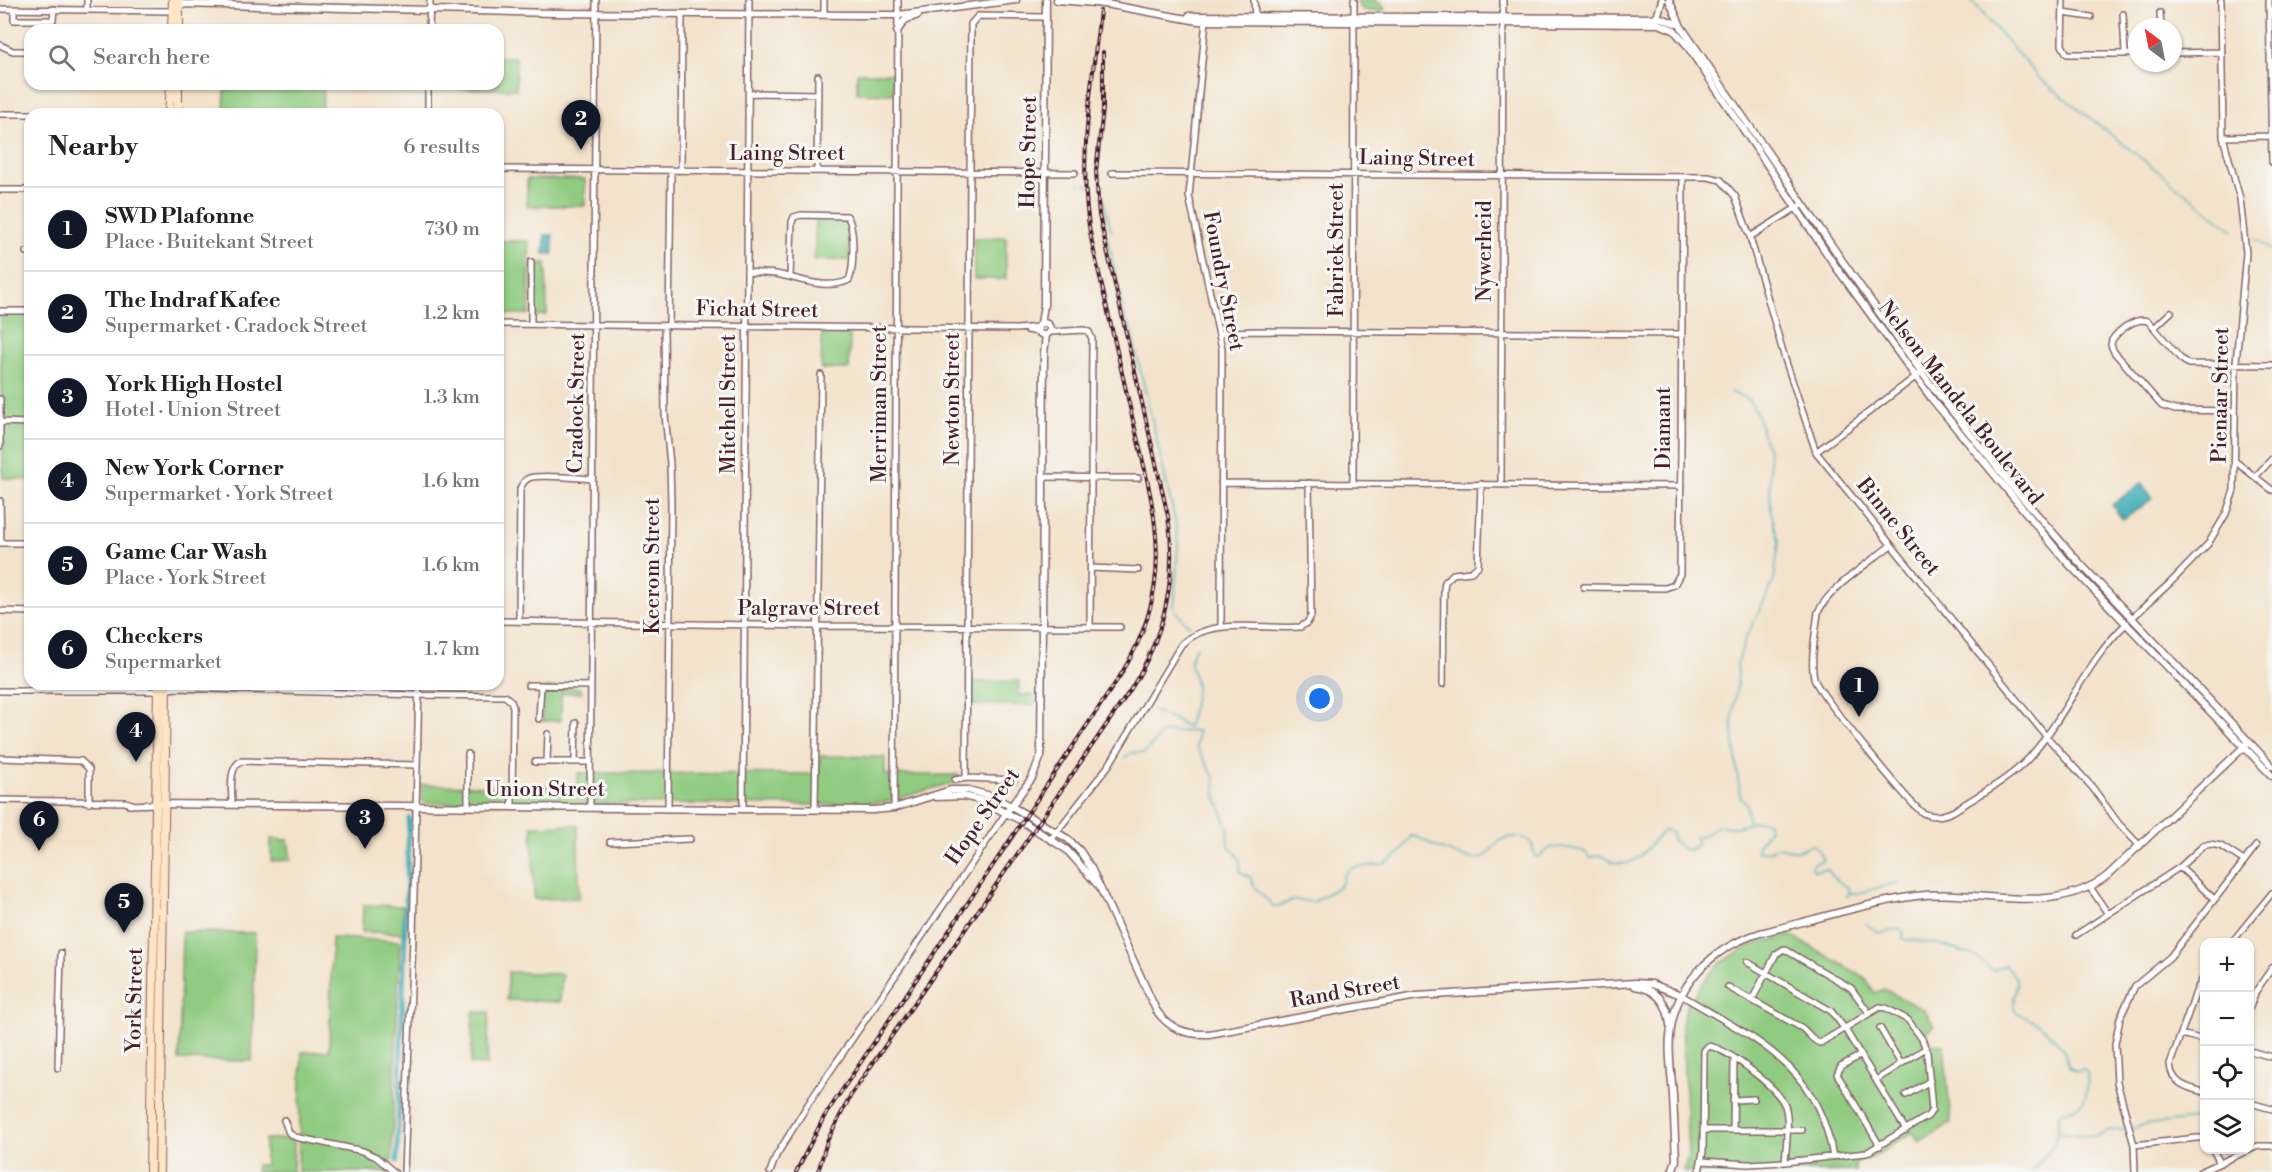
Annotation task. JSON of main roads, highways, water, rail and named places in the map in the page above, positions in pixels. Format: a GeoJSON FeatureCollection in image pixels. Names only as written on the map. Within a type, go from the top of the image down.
{"type":"FeatureCollection","features":[{"type":"Feature","properties":{"kind":"main road"},"geometry":{"type":"LineString","coordinates":[[172,24],[172,11],[177,1]]}},
{"type":"Feature","properties":{"kind":"main road"},"geometry":{"type":"LineString","coordinates":[[177,1],[179,24]]}},
{"type":"Feature","properties":{"kind":"main road"},"geometry":{"type":"LineString","coordinates":[[169,108],[171,90]]}},
{"type":"Feature","properties":{"kind":"main road"},"geometry":{"type":"LineString","coordinates":[[178,90],[178,108]]}},
{"type":"Feature","properties":{"kind":"main road","name":"York Street"},"geometry":{"type":"LineString","coordinates":[[150,1172],[162,690]]}},
{"type":"Feature","properties":{"kind":"main road","name":"York Street"},"geometry":{"type":"LineString","coordinates":[[159,1172],[160,804]]}},
{"type":"Feature","properties":{"kind":"water"},"geometry":{"type":"Polygon","coordinates":[[[545,235],[553,235],[553,254],[544,254],[545,235]]]}},
{"type":"Feature","properties":{"kind":"water"},"geometry":{"type":"Polygon","coordinates":[[[2141,483],[2153,498],[2123,520],[2112,505],[2141,483]]]}},
{"type":"Feature","properties":{"kind":"waterway"},"geometry":{"type":"LineString","coordinates":[[1971,0],[2039,78],[2234,231]]}},
{"type":"Feature","properties":{"kind":"waterway"},"geometry":{"type":"LineString","coordinates":[[1086,184],[1094,189]]}},
{"type":"Feature","properties":{"kind":"waterway"},"geometry":{"type":"LineString","coordinates":[[1101,196],[1111,230]]}},
{"type":"Feature","properties":{"kind":"waterway"},"geometry":{"type":"LineString","coordinates":[[1107,237],[1126,322],[1130,325],[1175,520],[1178,545],[1174,607],[1190,626]]}},
{"type":"Feature","properties":{"kind":"waterway"},"geometry":{"type":"LineString","coordinates":[[2255,238],[2272,251]]}},
{"type":"Feature","properties":{"kind":"waterway"},"geometry":{"type":"LineString","coordinates":[[1731,392],[1749,400],[1757,414],[1769,455],[1771,512],[1779,541],[1774,581],[1745,639],[1737,665],[1738,676],[1732,723],[1740,796],[1747,805],[1748,821]]}},
{"type":"Feature","properties":{"kind":"waterway"},"geometry":{"type":"LineString","coordinates":[[1187,728],[1196,690],[1190,661],[1197,646]]}},
{"type":"Feature","properties":{"kind":"waterway"},"geometry":{"type":"LineString","coordinates":[[1153,711],[1187,727]]}},
{"type":"Feature","properties":{"kind":"waterway"},"geometry":{"type":"LineString","coordinates":[[1125,758],[1131,753],[1145,753],[1161,734],[1166,732],[1198,731],[1196,746],[1215,779],[1216,795],[1229,831],[1227,838],[1229,846],[1239,858],[1240,872],[1250,877],[1254,886],[1274,907],[1295,900],[1313,902],[1317,900],[1341,885],[1345,874],[1351,868],[1385,864],[1400,853],[1411,836],[1471,859],[1484,857],[1500,841],[1514,837],[1528,840],[1532,844],[1535,856],[1538,857],[1550,848],[1562,847],[1584,851],[1591,858],[1599,855],[1623,864],[1636,858],[1663,831],[1672,833],[1672,839],[1683,849],[1689,850],[1697,845],[1696,837],[1706,834],[1717,826],[1736,827],[1760,821],[1768,822],[1769,829],[1758,845],[1757,852],[1771,851],[1777,847],[1798,850],[1812,845],[1817,848],[1823,860],[1812,864],[1813,870],[1828,869],[1830,875],[1849,889],[1847,897]]}},
{"type":"Feature","properties":{"kind":"waterway"},"geometry":{"type":"LineString","coordinates":[[397,1161],[409,818]]}},
{"type":"Feature","properties":{"kind":"waterway"},"geometry":{"type":"LineString","coordinates":[[1848,894],[1899,882]]}},
{"type":"Feature","properties":{"kind":"waterway"},"geometry":{"type":"LineString","coordinates":[[1866,924],[1879,933],[1901,929],[1904,934],[1902,938],[1905,940],[1920,941],[1972,954],[1993,971],[2005,965],[2012,972],[2017,983],[2014,997],[2015,1011],[2039,1024],[2051,1035],[2063,1049],[2067,1063],[2072,1069],[2078,1071],[2083,1069],[2087,1072],[2087,1093],[2083,1102],[2080,1106],[2060,1114],[2055,1143],[2032,1172]]}},
{"type":"Feature","properties":{"kind":"waterway"},"geometry":{"type":"LineString","coordinates":[[2132,1129],[2142,1125],[2200,1118]]}},
{"type":"Feature","properties":{"kind":"waterway"},"geometry":{"type":"LineString","coordinates":[[2057,1132],[2098,1136],[2107,1131],[2127,1129]]}},
{"type":"Feature","properties":{"kind":"railway"},"geometry":{"type":"LineString","coordinates":[[796,1172],[824,1117],[1120,676],[1138,642],[1150,609],[1156,578],[1157,546],[1154,515],[1087,214],[1085,156],[1100,11]]}},
{"type":"Feature","properties":{"kind":"railway"},"geometry":{"type":"LineString","coordinates":[[818,1172],[827,1141],[851,1095],[1129,692],[1151,651],[1165,607],[1171,562],[1168,516],[1099,215],[1096,171],[1103,109],[1103,52]]}},
{"type":"Feature","properties":{"kind":"place","name":"The Indraf Kafee"},"geometry":{"type":"Point","coordinates":[581,150]}},
{"type":"Feature","properties":{"kind":"place","name":"SWD Plafonne"},"geometry":{"type":"Point","coordinates":[1859,717]}},
{"type":"Feature","properties":{"kind":"place","name":"New York Corner"},"geometry":{"type":"Point","coordinates":[136,762]}},
{"type":"Feature","properties":{"kind":"place","name":"York High Hostel"},"geometry":{"type":"Point","coordinates":[365,849]}},
{"type":"Feature","properties":{"kind":"place","name":"Checkers"},"geometry":{"type":"Point","coordinates":[39,851]}},
{"type":"Feature","properties":{"kind":"place","name":"Game Car Wash"},"geometry":{"type":"Point","coordinates":[124,933]}}]}
